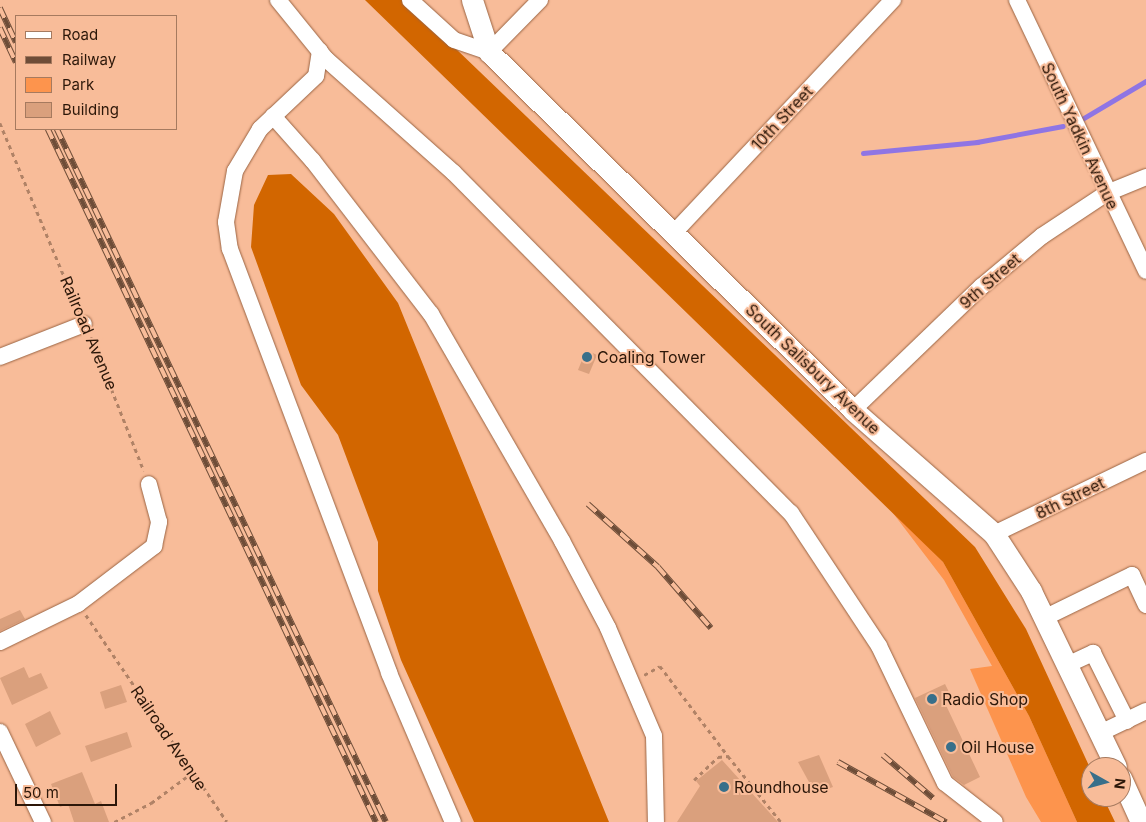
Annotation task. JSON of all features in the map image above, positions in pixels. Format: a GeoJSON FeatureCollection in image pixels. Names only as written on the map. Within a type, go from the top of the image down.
{"type":"FeatureCollection","features":[{"type":"Feature","properties":{"kind":"main road","name":"South Salisbury Avenue"},"geometry":{"type":"LineString","coordinates":[[472,0],[489,52],[672,236],[853,410],[994,534],[1044,618],[1111,757]]}},
{"type":"Feature","properties":{"kind":"main road"},"geometry":{"type":"LineString","coordinates":[[1131,799],[1142,822]]}},
{"type":"Feature","properties":{"kind":"street"},"geometry":{"type":"LineString","coordinates":[[278,0],[320,51],[454,174],[792,513],[880,646],[946,783],[995,822]]}},
{"type":"Feature","properties":{"kind":"street"},"geometry":{"type":"LineString","coordinates":[[410,0],[454,40],[489,52],[540,0]]}},
{"type":"Feature","properties":{"kind":"street","name":"10th Street"},"geometry":{"type":"LineString","coordinates":[[672,236],[893,0]]}},
{"type":"Feature","properties":{"kind":"street","name":"South Yadkin Avenue"},"geometry":{"type":"LineString","coordinates":[[1017,0],[1106,194],[1146,270]]}},
{"type":"Feature","properties":{"kind":"street"},"geometry":{"type":"LineString","coordinates":[[320,51],[316,76],[273,116],[248,145],[235,171],[226,222],[230,249],[388,673],[453,822]]}},
{"type":"Feature","properties":{"kind":"street"},"geometry":{"type":"LineString","coordinates":[[273,116],[430,314],[562,541],[608,628],[654,736],[656,822]]}},
{"type":"Feature","properties":{"kind":"street","name":"9th Street"},"geometry":{"type":"LineString","coordinates":[[853,410],[981,287],[1042,236],[1106,194],[1146,177]]}},
{"type":"Feature","properties":{"kind":"street"},"geometry":{"type":"LineString","coordinates":[[0,357],[84,324]]}},
{"type":"Feature","properties":{"kind":"street","name":"8th Street"},"geometry":{"type":"LineString","coordinates":[[994,534],[1146,461]]}},
{"type":"Feature","properties":{"kind":"street"},"geometry":{"type":"LineString","coordinates":[[0,642],[78,604],[154,546],[159,522],[149,484]]}},
{"type":"Feature","properties":{"kind":"street"},"geometry":{"type":"LineString","coordinates":[[1044,618],[1132,575],[1146,605]]}},
{"type":"Feature","properties":{"kind":"street"},"geometry":{"type":"LineString","coordinates":[[1067,665],[1093,653],[1126,720]]}},
{"type":"Feature","properties":{"kind":"street"},"geometry":{"type":"LineString","coordinates":[[1100,733],[1146,711]]}},
{"type":"Feature","properties":{"kind":"street"},"geometry":{"type":"LineString","coordinates":[[0,732],[43,822]]}},
{"type":"Feature","properties":{"kind":"path","name":"Railroad Avenue"},"geometry":{"type":"LineString","coordinates":[[0,123],[84,324],[98,349],[149,484]]}},
{"type":"Feature","properties":{"kind":"path","name":"Railroad Avenue"},"geometry":{"type":"LineString","coordinates":[[78,604],[227,822]]}},
{"type":"Feature","properties":{"kind":"path"},"geometry":{"type":"LineString","coordinates":[[643,676],[660,666],[781,822]]}},
{"type":"Feature","properties":{"kind":"path"},"geometry":{"type":"LineString","coordinates":[[694,780],[718,757],[728,756]]}},
{"type":"Feature","properties":{"kind":"path"},"geometry":{"type":"LineString","coordinates":[[114,822],[151,803],[193,772]]}},
{"type":"Feature","properties":{"kind":"green space"},"geometry":{"type":"Polygon","coordinates":[[[883,500],[943,562],[1029,716],[1077,822],[1041,822],[1026,797],[970,669],[992,666],[944,580],[883,500]]]}},
{"type":"Feature","properties":{"kind":"shaded area"},"geometry":{"type":"Polygon","coordinates":[[[365,0],[405,0],[975,547],[1026,629],[1085,757],[1081,757],[1081,807],[1108,807],[1115,822],[1077,822],[1029,716],[943,562],[365,0]]]}},
{"type":"Feature","properties":{"kind":"shaded area"},"geometry":{"type":"Polygon","coordinates":[[[291,174],[334,214],[398,303],[609,822],[474,822],[401,660],[378,591],[378,542],[338,435],[301,385],[251,247],[254,205],[268,175],[291,174]]]}},
{"type":"Feature","properties":{"kind":"building"},"geometry":{"type":"Polygon","coordinates":[[[586,350],[597,355],[589,374],[578,370],[586,350]]]}},
{"type":"Feature","properties":{"kind":"building"},"geometry":{"type":"Polygon","coordinates":[[[20,610],[25,619],[0,631],[0,619],[20,610]]]}},
{"type":"Feature","properties":{"kind":"building"},"geometry":{"type":"Polygon","coordinates":[[[24,667],[29,678],[41,673],[48,688],[12,705],[0,678],[24,667]]]}},
{"type":"Feature","properties":{"kind":"building","name":"Oil House"},"geometry":{"type":"Polygon","coordinates":[[[945,684],[952,698],[944,701],[980,777],[964,785],[953,777],[915,698],[945,684]]]}},
{"type":"Feature","properties":{"kind":"building"},"geometry":{"type":"Polygon","coordinates":[[[121,685],[127,702],[105,709],[100,692],[121,685]]]}},
{"type":"Feature","properties":{"kind":"building"},"geometry":{"type":"Polygon","coordinates":[[[50,711],[61,734],[36,747],[25,724],[50,711]]]}},
{"type":"Feature","properties":{"kind":"building"},"geometry":{"type":"Polygon","coordinates":[[[127,732],[132,747],[91,762],[85,746],[127,732]]]}},
{"type":"Feature","properties":{"kind":"building"},"geometry":{"type":"Polygon","coordinates":[[[819,755],[833,787],[815,793],[798,762],[819,755]]]}},
{"type":"Feature","properties":{"kind":"building","name":"Roundhouse"},"geometry":{"type":"Polygon","coordinates":[[[722,760],[778,822],[677,822],[700,786],[696,781],[722,760]]]}},
{"type":"Feature","properties":{"kind":"building"},"geometry":{"type":"Polygon","coordinates":[[[82,772],[95,804],[101,801],[109,822],[74,822],[68,804],[60,807],[51,784],[82,772]]]}},
{"type":"Feature","properties":{"kind":"waterway"},"geometry":{"type":"LineString","coordinates":[[1079,121],[1146,81]]}},
{"type":"Feature","properties":{"kind":"waterway"},"geometry":{"type":"LineString","coordinates":[[863,153],[977,142],[1063,126]]}},
{"type":"Feature","properties":{"kind":"railway"},"geometry":{"type":"LineString","coordinates":[[0,8],[15,41]]}},
{"type":"Feature","properties":{"kind":"railway"},"geometry":{"type":"LineString","coordinates":[[0,28],[15,61]]}},
{"type":"Feature","properties":{"kind":"railway"},"geometry":{"type":"LineString","coordinates":[[48,130],[376,822]]}},
{"type":"Feature","properties":{"kind":"railway"},"geometry":{"type":"LineString","coordinates":[[57,130],[386,822]]}},
{"type":"Feature","properties":{"kind":"railway"},"geometry":{"type":"LineString","coordinates":[[588,504],[658,567],[711,628]]}},
{"type":"Feature","properties":{"kind":"railway"},"geometry":{"type":"LineString","coordinates":[[883,755],[933,798]]}},
{"type":"Feature","properties":{"kind":"railway"},"geometry":{"type":"LineString","coordinates":[[838,762],[946,822]]}},
{"type":"Feature","properties":{"kind":"place","name":"Coaling Tower"},"geometry":{"type":"Point","coordinates":[587,357]}},
{"type":"Feature","properties":{"kind":"place","name":"Radio Shop"},"geometry":{"type":"Point","coordinates":[932,699]}},
{"type":"Feature","properties":{"kind":"place","name":"Oil House"},"geometry":{"type":"Point","coordinates":[951,747]}},
{"type":"Feature","properties":{"kind":"place","name":"Roundhouse"},"geometry":{"type":"Point","coordinates":[724,787]}}]}
